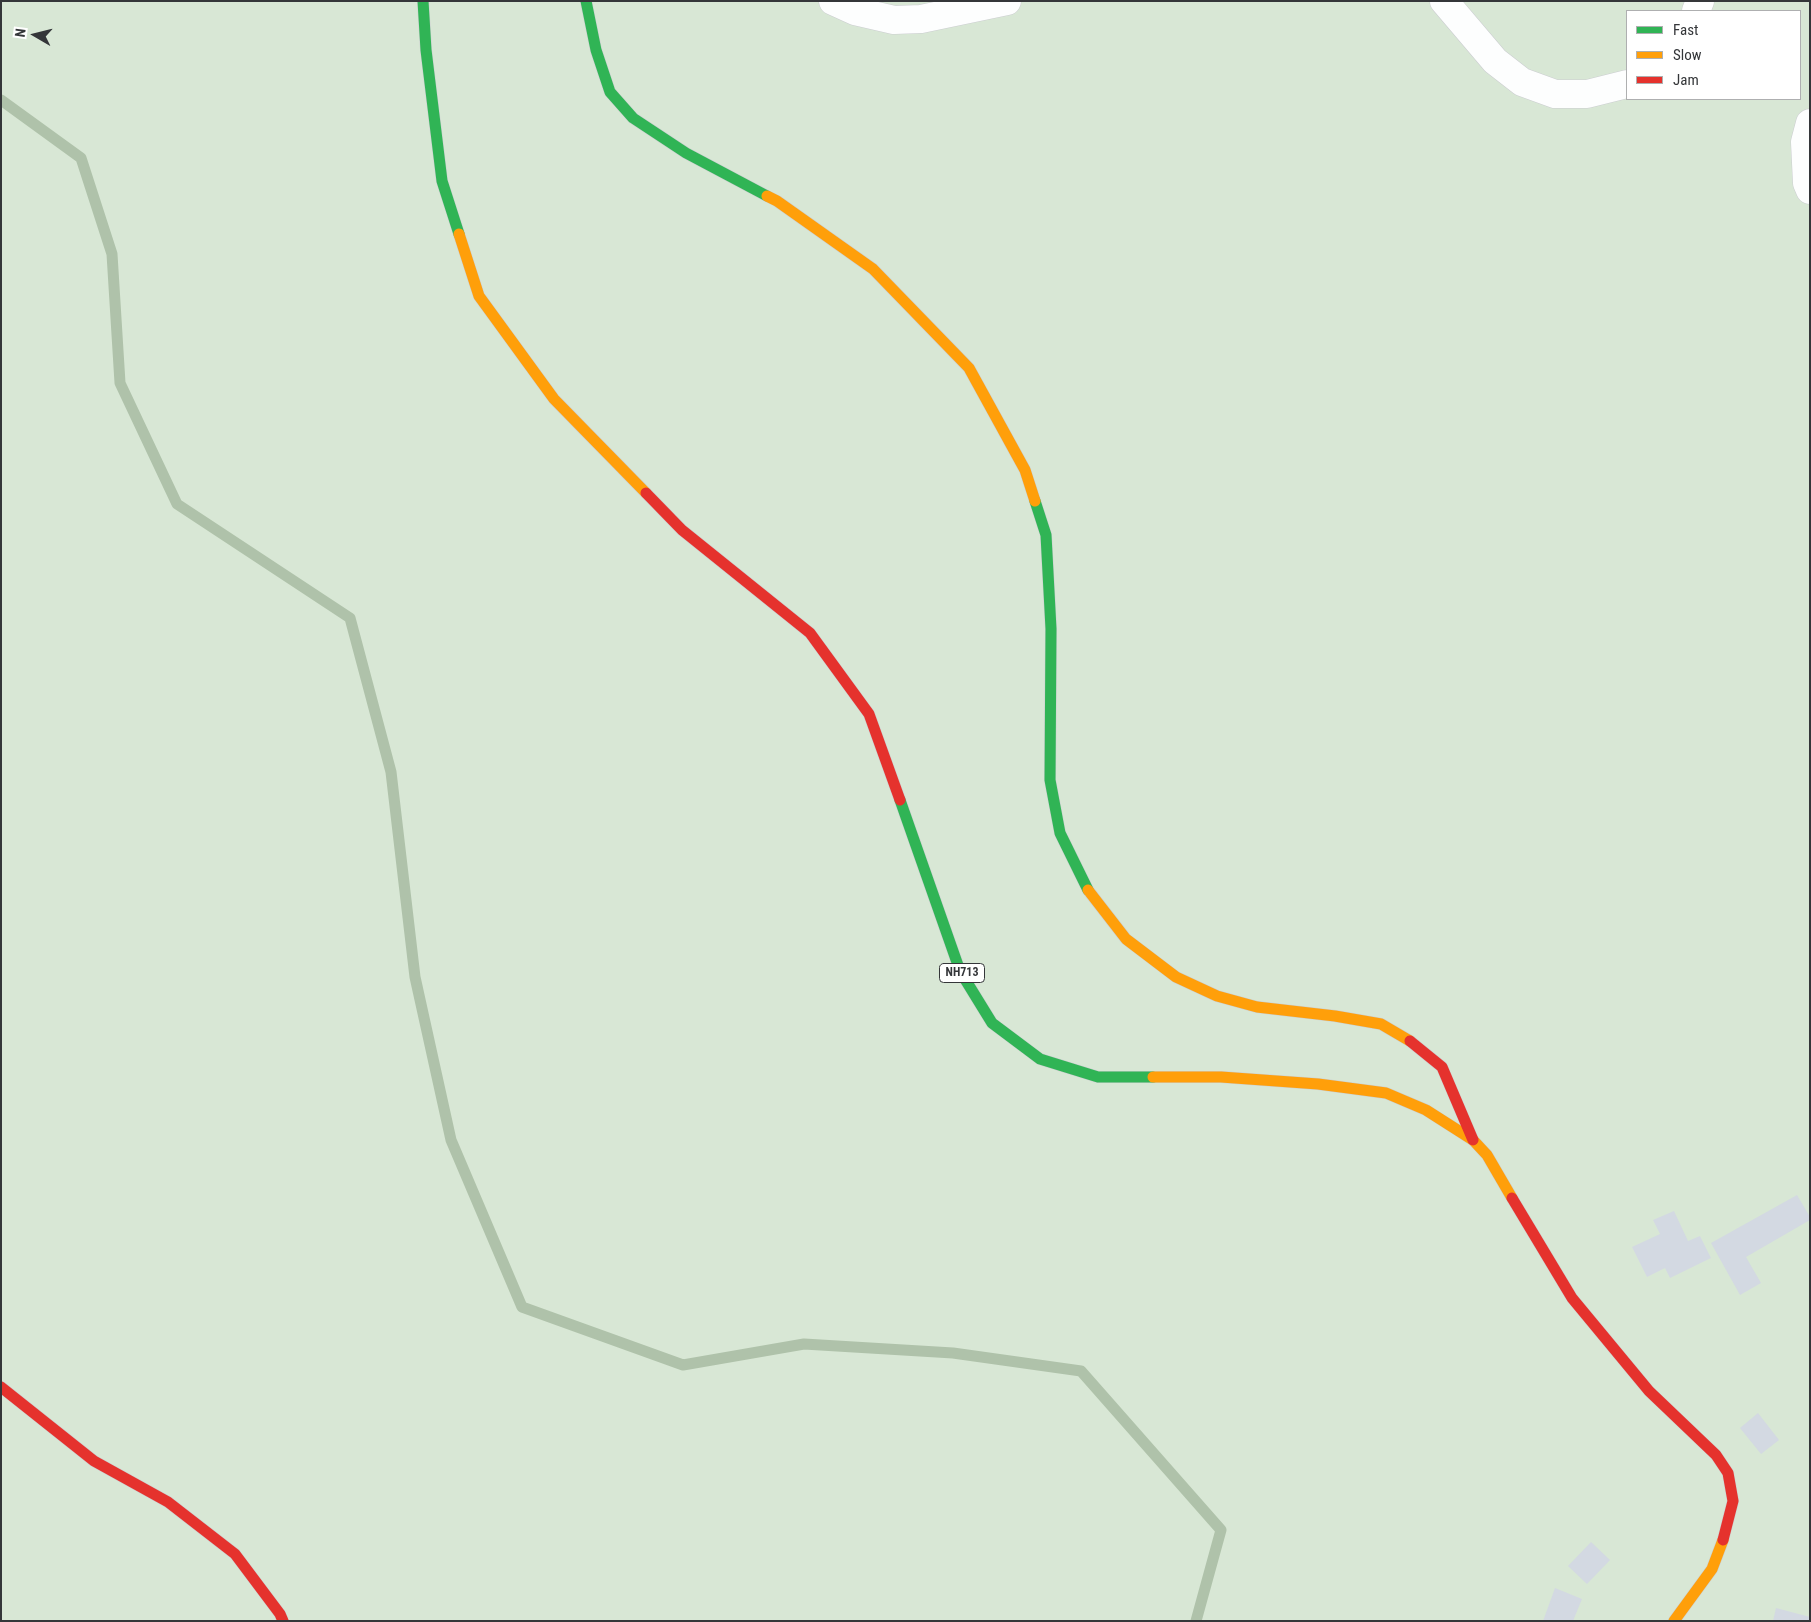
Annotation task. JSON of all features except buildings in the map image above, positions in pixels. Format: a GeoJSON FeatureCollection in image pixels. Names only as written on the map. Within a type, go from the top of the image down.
{"type":"FeatureCollection","features":[{"type":"Feature","properties":{"kind":"main road","name":"NH713"},"geometry":{"type":"LineString","coordinates":[[423,1],[426,50],[442,181],[479,296],[554,399],[682,530],[810,634],[869,714],[960,971],[992,1023],[1040,1060],[1098,1076],[1221,1077],[1318,1084],[1386,1093],[1426,1110],[1473,1140],[1487,1156],[1572,1298],[1649,1391],[1716,1455],[1728,1473],[1733,1501],[1727,1528],[1712,1569],[1674,1621]]}},
{"type":"Feature","properties":{"kind":"main road"},"geometry":{"type":"LineString","coordinates":[[586,1],[596,50],[610,92],[633,118],[686,153],[777,201],[874,269],[969,368],[1025,470],[1046,536],[1051,629],[1050,780],[1060,833],[1085,886],[1126,939],[1176,977],[1217,996],[1257,1007],[1335,1016],[1381,1024],[1410,1040],[1442,1067],[1473,1140]]}},
{"type":"Feature","properties":{"kind":"main road"},"geometry":{"type":"LineString","coordinates":[[1,1387],[94,1462],[168,1502],[235,1554],[280,1614],[283,1621]]}},
{"type":"Feature","properties":{"kind":"street"},"geometry":{"type":"LineString","coordinates":[[833,1],[855,11],[894,20],[921,19],[1007,1]]}},
{"type":"Feature","properties":{"kind":"street"},"geometry":{"type":"LineString","coordinates":[[894,20],[932,1]]}},
{"type":"Feature","properties":{"kind":"street"},"geometry":{"type":"LineString","coordinates":[[1444,1],[1496,61],[1522,82],[1555,94],[1587,94],[1626,84]]}},
{"type":"Feature","properties":{"kind":"street"},"geometry":{"type":"LineString","coordinates":[[1810,123],[1804,142],[1807,184],[1810,190]]}},
{"type":"Feature","properties":{"kind":"green space"},"geometry":{"type":"Polygon","coordinates":[[[1,1],[1810,1],[1810,1621],[1,1621],[1,1]]]}},
{"type":"Feature","properties":{"kind":"waterway"},"geometry":{"type":"LineString","coordinates":[[1,100],[81,158],[112,254],[120,383],[177,504],[350,618],[391,772],[415,977],[451,1140],[522,1307],[683,1365],[804,1344],[953,1353],[1081,1371],[1221,1530],[1196,1621]]}},
{"type":"Feature","properties":{"kind":"traffic: fast"},"geometry":{"type":"LineString","coordinates":[[423,1],[426,50],[442,181],[459,234]]}},
{"type":"Feature","properties":{"kind":"traffic: fast"},"geometry":{"type":"LineString","coordinates":[[586,1],[596,50],[610,92],[633,118],[686,153],[767,196]]}},
{"type":"Feature","properties":{"kind":"traffic: fast"},"geometry":{"type":"LineString","coordinates":[[1035,501],[1046,535],[1051,629],[1050,780],[1060,833],[1088,890]]}},
{"type":"Feature","properties":{"kind":"traffic: fast"},"geometry":{"type":"LineString","coordinates":[[900,800],[960,971],[992,1023],[1040,1059],[1098,1077],[1153,1077]]}},
{"type":"Feature","properties":{"kind":"traffic: slow"},"geometry":{"type":"LineString","coordinates":[[767,196],[777,201],[873,269],[969,368],[1025,470],[1035,501]]}},
{"type":"Feature","properties":{"kind":"traffic: slow"},"geometry":{"type":"LineString","coordinates":[[459,234],[479,296],[554,399],[646,493]]}},
{"type":"Feature","properties":{"kind":"traffic: slow"},"geometry":{"type":"LineString","coordinates":[[1088,890],[1126,939],[1176,977],[1217,996],[1257,1007],[1335,1016],[1381,1024],[1410,1041]]}},
{"type":"Feature","properties":{"kind":"traffic: slow"},"geometry":{"type":"LineString","coordinates":[[1153,1077],[1221,1077],[1318,1084],[1386,1093],[1426,1110],[1473,1140],[1487,1155],[1512,1198]]}},
{"type":"Feature","properties":{"kind":"traffic: slow"},"geometry":{"type":"LineString","coordinates":[[1674,1621],[1712,1569],[1723,1540]]}},
{"type":"Feature","properties":{"kind":"traffic: jam"},"geometry":{"type":"LineString","coordinates":[[646,493],[682,530],[810,633],[869,714],[900,800]]}},
{"type":"Feature","properties":{"kind":"traffic: jam"},"geometry":{"type":"LineString","coordinates":[[1410,1041],[1442,1067],[1473,1140]]}},
{"type":"Feature","properties":{"kind":"traffic: jam"},"geometry":{"type":"LineString","coordinates":[[1512,1198],[1572,1298],[1649,1391],[1716,1455],[1728,1473],[1733,1501],[1723,1540]]}},
{"type":"Feature","properties":{"kind":"traffic: jam"},"geometry":{"type":"LineString","coordinates":[[1,1387],[94,1461],[168,1502],[235,1554],[280,1614],[283,1621]]}}]}
